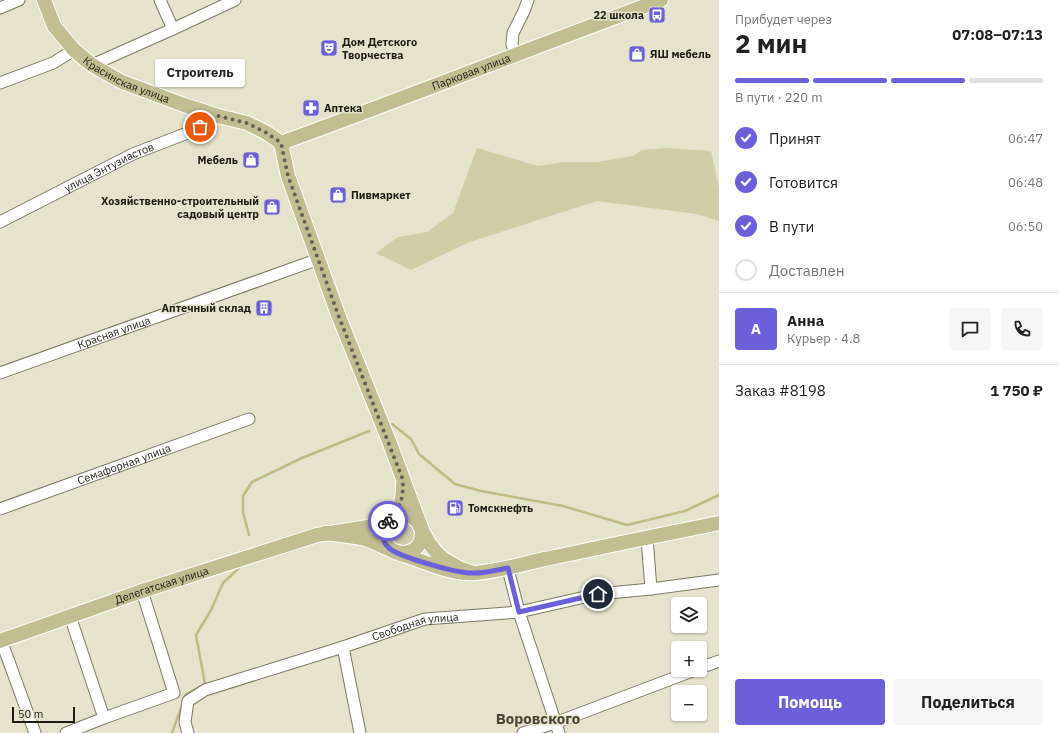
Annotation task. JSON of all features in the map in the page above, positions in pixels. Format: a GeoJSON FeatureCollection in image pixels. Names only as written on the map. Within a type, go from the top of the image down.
{"type":"FeatureCollection","features":[{"type":"Feature","properties":{"kind":"main road","name":"Красинская улица"},"geometry":{"type":"LineString","coordinates":[[44,0],[54,26],[74,50],[92,65],[122,82],[184,105],[218,116],[247,123],[267,133],[281,143]]}},
{"type":"Feature","properties":{"kind":"main road","name":"Парковая улица"},"geometry":{"type":"LineString","coordinates":[[281,143],[661,0]]}},
{"type":"Feature","properties":{"kind":"main road"},"geometry":{"type":"LineString","coordinates":[[281,143],[288,176],[339,317],[389,441],[420,525],[429,543],[442,558],[461,569],[474,573],[508,568],[719,523]]}},
{"type":"Feature","properties":{"kind":"main road"},"geometry":{"type":"LineString","coordinates":[[390,519],[399,515],[409,515],[417,521],[420,525],[422,535],[419,545],[415,549],[401,554],[394,552],[388,547],[383,538],[384,528],[390,519],[396,513],[402,500],[403,480]]}},
{"type":"Feature","properties":{"kind":"main road","name":"Делегатская улица"},"geometry":{"type":"LineString","coordinates":[[1,640],[142,591],[324,533],[368,527],[390,519]]}},
{"type":"Feature","properties":{"kind":"main road","name":"Делегатская улица"},"geometry":{"type":"LineString","coordinates":[[324,533],[366,540],[381,545],[394,552],[442,568],[474,573]]}},
{"type":"Feature","properties":{"kind":"street"},"geometry":{"type":"LineString","coordinates":[[0,8],[19,0]]}},
{"type":"Feature","properties":{"kind":"street"},"geometry":{"type":"LineString","coordinates":[[160,0],[173,29]]}},
{"type":"Feature","properties":{"kind":"street"},"geometry":{"type":"LineString","coordinates":[[92,65],[235,0]]}},
{"type":"Feature","properties":{"kind":"street"},"geometry":{"type":"LineString","coordinates":[[515,55],[512,44],[513,33],[528,0]]}},
{"type":"Feature","properties":{"kind":"street"},"geometry":{"type":"LineString","coordinates":[[0,83],[53,63],[74,50]]}},
{"type":"Feature","properties":{"kind":"street","name":"улица Энтузиастов"},"geometry":{"type":"LineString","coordinates":[[0,222],[133,154],[190,132],[218,116]]}},
{"type":"Feature","properties":{"kind":"street","name":"Красная улица"},"geometry":{"type":"LineString","coordinates":[[0,373],[319,259]]}},
{"type":"Feature","properties":{"kind":"street","name":"Семафорная улица"},"geometry":{"type":"LineString","coordinates":[[0,509],[249,419]]}},
{"type":"Feature","properties":{"kind":"street"},"geometry":{"type":"LineString","coordinates":[[647,538],[651,589]]}},
{"type":"Feature","properties":{"kind":"street"},"geometry":{"type":"LineString","coordinates":[[508,568],[519,612],[557,728]]}},
{"type":"Feature","properties":{"kind":"street","name":"Свободная улица"},"geometry":{"type":"LineString","coordinates":[[188,733],[184,722],[188,701],[205,690],[343,647],[425,619],[519,612],[598,594],[719,580]]}},
{"type":"Feature","properties":{"kind":"street"},"geometry":{"type":"LineString","coordinates":[[66,733],[174,693],[142,591]]}},
{"type":"Feature","properties":{"kind":"street"},"geometry":{"type":"LineString","coordinates":[[70,616],[104,718]]}},
{"type":"Feature","properties":{"kind":"street"},"geometry":{"type":"LineString","coordinates":[[1,640],[35,733]]}},
{"type":"Feature","properties":{"kind":"street"},"geometry":{"type":"LineString","coordinates":[[343,647],[360,733]]}},
{"type":"Feature","properties":{"kind":"street"},"geometry":{"type":"LineString","coordinates":[[707,665],[719,661]]}},
{"type":"Feature","properties":{"kind":"street"},"geometry":{"type":"LineString","coordinates":[[523,733],[557,728],[678,677]]}},
{"type":"Feature","properties":{"kind":"shaded area"},"geometry":{"type":"Polygon","coordinates":[[[477,148],[538,166],[563,162],[597,162],[633,156],[642,150],[666,148],[711,151],[719,188],[719,221],[697,214],[597,201],[467,243],[411,270],[376,253],[398,237],[427,232],[453,213],[477,148]]]}},
{"type":"Feature","properties":{"kind":"shaded area"},"geometry":{"type":"Polygon","coordinates":[[[404,521],[412,526],[416,533],[412,545],[399,548],[390,540],[390,532],[394,525],[404,521]]]}},
{"type":"Feature","properties":{"kind":"waterway"},"geometry":{"type":"LineString","coordinates":[[392,424],[411,439],[419,454],[455,484],[481,491],[563,506],[627,525],[685,511],[719,495]]}},
{"type":"Feature","properties":{"kind":"waterway"},"geometry":{"type":"LineString","coordinates":[[249,535],[243,512],[243,496],[252,482],[302,458],[369,431]]}},
{"type":"Feature","properties":{"kind":"waterway"},"geometry":{"type":"LineString","coordinates":[[172,733],[186,694],[205,684],[196,635],[211,610],[223,583],[241,566]]}},
{"type":"Feature","properties":{"kind":"way so far"},"geometry":{"type":"LineString","coordinates":[[200,127],[218,116],[247,123],[267,133],[281,143],[288,176],[339,317],[389,441],[403,480],[403,492],[400,507],[388,521]]}},
{"type":"Feature","properties":{"kind":"place","name":"22 школа"},"geometry":{"type":"Point","coordinates":[657,15]}},
{"type":"Feature","properties":{"kind":"place","name":"Дом Детского Творчества"},"geometry":{"type":"Point","coordinates":[329,48]}},
{"type":"Feature","properties":{"kind":"place","name":"ЯШ мебель"},"geometry":{"type":"Point","coordinates":[637,54]}},
{"type":"Feature","properties":{"kind":"place","name":"Аптека"},"geometry":{"type":"Point","coordinates":[311,108]}},
{"type":"Feature","properties":{"kind":"place","name":"Строитель"},"geometry":{"type":"Point","coordinates":[200,127]}},
{"type":"Feature","properties":{"kind":"place","name":"Мебель"},"geometry":{"type":"Point","coordinates":[251,160]}},
{"type":"Feature","properties":{"kind":"place","name":"Пивмаркет"},"geometry":{"type":"Point","coordinates":[338,195]}},
{"type":"Feature","properties":{"kind":"place","name":"Хозяйственно-строительный садовый центр"},"geometry":{"type":"Point","coordinates":[272,207]}},
{"type":"Feature","properties":{"kind":"place","name":"Аптечный склад"},"geometry":{"type":"Point","coordinates":[264,308]}},
{"type":"Feature","properties":{"kind":"place","name":"Томскнефть"},"geometry":{"type":"Point","coordinates":[455,508]}},
{"type":"Feature","properties":{"kind":"district","name":"Воровского"},"geometry":{"type":"Point","coordinates":[538,718]}},
{"type":"Feature","properties":{"kind":"route"},"geometry":{"type":"LineString","coordinates":[[388,521],[384,528],[383,538],[388,547],[394,552],[431,565],[461,572],[474,573],[508,568],[519,612],[598,594]]}}]}
